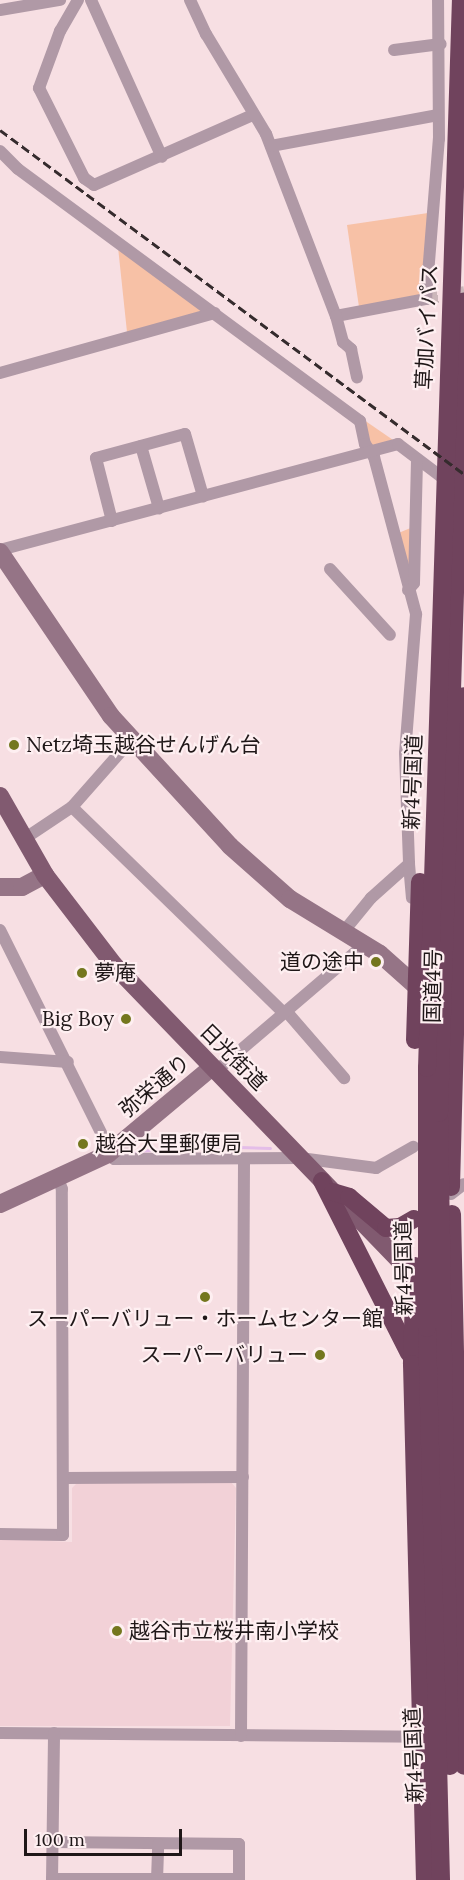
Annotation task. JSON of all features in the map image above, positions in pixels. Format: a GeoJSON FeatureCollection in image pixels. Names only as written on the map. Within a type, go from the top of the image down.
{"type":"FeatureCollection","features":[{"type":"Feature","properties":{"kind":"highway","name":"草加バイパス"},"geometry":{"type":"LineString","coordinates":[[446,658],[461,0]]}},
{"type":"Feature","properties":{"kind":"highway","name":"草加バイパス"},"geometry":{"type":"LineString","coordinates":[[452,428],[464,301]]}},
{"type":"Feature","properties":{"kind":"highway","name":"新4号国道"},"geometry":{"type":"LineString","coordinates":[[441,1880],[440,870],[446,658]]}},
{"type":"Feature","properties":{"kind":"highway","name":"国道4号"},"geometry":{"type":"LineString","coordinates":[[446,658],[464,696],[456,1195],[460,1613],[464,1766]]}},
{"type":"Feature","properties":{"kind":"highway","name":"国道4号"},"geometry":{"type":"LineString","coordinates":[[425,1880],[412,1364],[415,1277],[413,1147],[416,984],[429,703],[446,658]]}},
{"type":"Feature","properties":{"kind":"highway"},"geometry":{"type":"LineString","coordinates":[[328,1186],[349,1197],[386,1228],[400,1227],[414,1219]]}},
{"type":"Feature","properties":{"kind":"highway"},"geometry":{"type":"LineString","coordinates":[[328,1186],[389,1309],[412,1364]]}},
{"type":"Feature","properties":{"kind":"highway"},"geometry":{"type":"LineString","coordinates":[[456,1195],[464,1251]]}},
{"type":"Feature","properties":{"kind":"highway","name":"日光街道"},"geometry":{"type":"LineString","coordinates":[[415,1277],[459,1321]]}},
{"type":"Feature","properties":{"kind":"highway"},"geometry":{"type":"LineString","coordinates":[[458,1394],[464,1376]]}},
{"type":"Feature","properties":{"kind":"highway","name":"新4号国道"},"geometry":{"type":"LineString","coordinates":[[442,1692],[453,1880]]}},
{"type":"Feature","properties":{"kind":"main road","name":"日光街道"},"geometry":{"type":"LineString","coordinates":[[0,796],[45,875],[114,965],[415,1277]]}},
{"type":"Feature","properties":{"kind":"street"},"geometry":{"type":"LineString","coordinates":[[0,10],[60,0]]}},
{"type":"Feature","properties":{"kind":"street"},"geometry":{"type":"LineString","coordinates":[[78,0],[60,31],[39,88],[84,178],[94,185],[254,115]]}},
{"type":"Feature","properties":{"kind":"street"},"geometry":{"type":"LineString","coordinates":[[91,0],[162,157]]}},
{"type":"Feature","properties":{"kind":"street"},"geometry":{"type":"LineString","coordinates":[[190,0],[271,146],[336,316],[343,342],[351,349],[357,377]]}},
{"type":"Feature","properties":{"kind":"street"},"geometry":{"type":"LineString","coordinates":[[336,316],[426,299],[441,44],[438,0]]}},
{"type":"Feature","properties":{"kind":"street"},"geometry":{"type":"LineString","coordinates":[[394,50],[441,44]]}},
{"type":"Feature","properties":{"kind":"street"},"geometry":{"type":"LineString","coordinates":[[271,146],[438,116]]}},
{"type":"Feature","properties":{"kind":"street"},"geometry":{"type":"LineString","coordinates":[[0,152],[18,169],[360,421],[416,614],[417,634],[409,669],[405,753],[413,928],[418,932]]}},
{"type":"Feature","properties":{"kind":"street"},"geometry":{"type":"LineString","coordinates":[[0,373],[215,313]]}},
{"type":"Feature","properties":{"kind":"street"},"geometry":{"type":"LineString","coordinates":[[112,521],[96,458],[185,434],[203,496]]}},
{"type":"Feature","properties":{"kind":"street"},"geometry":{"type":"LineString","coordinates":[[460,1028],[416,984],[365,944],[290,899],[246,862],[131,740],[99,700],[2,558],[112,521],[398,444],[464,494]]}},
{"type":"Feature","properties":{"kind":"street"},"geometry":{"type":"LineString","coordinates":[[141,446],[159,508]]}},
{"type":"Feature","properties":{"kind":"street"},"geometry":{"type":"LineString","coordinates":[[408,590],[414,583],[417,459]]}},
{"type":"Feature","properties":{"kind":"street"},"geometry":{"type":"LineString","coordinates":[[330,569],[390,635]]}},
{"type":"Feature","properties":{"kind":"street"},"geometry":{"type":"LineString","coordinates":[[24,839],[72,807],[131,740]]}},
{"type":"Feature","properties":{"kind":"street"},"geometry":{"type":"LineString","coordinates":[[72,807],[285,1012],[344,1078]]}},
{"type":"Feature","properties":{"kind":"street"},"geometry":{"type":"LineString","coordinates":[[344,931],[371,898],[409,864]]}},
{"type":"Feature","properties":{"kind":"street"},"geometry":{"type":"LineString","coordinates":[[0,887],[22,887],[45,875]]}},
{"type":"Feature","properties":{"kind":"street"},"geometry":{"type":"LineString","coordinates":[[0,930],[68,1062],[108,1154],[119,1162],[204,1156],[244,1159],[300,1158],[375,1168],[413,1147]]}},
{"type":"Feature","properties":{"kind":"street"},"geometry":{"type":"LineString","coordinates":[[213,1070],[365,944]]}},
{"type":"Feature","properties":{"kind":"street"},"geometry":{"type":"LineString","coordinates":[[0,1057],[68,1062]]}},
{"type":"Feature","properties":{"kind":"street","name":"弥栄通り"},"geometry":{"type":"LineString","coordinates":[[0,1204],[108,1154],[213,1070]]}},
{"type":"Feature","properties":{"kind":"street"},"geometry":{"type":"LineString","coordinates":[[241,1736],[244,1159]]}},
{"type":"Feature","properties":{"kind":"street"},"geometry":{"type":"LineString","coordinates":[[0,1534],[63,1535],[64,1478],[60,1454],[62,1190],[58,1178]]}},
{"type":"Feature","properties":{"kind":"street"},"geometry":{"type":"LineString","coordinates":[[416,1474],[459,1474]]}},
{"type":"Feature","properties":{"kind":"street"},"geometry":{"type":"LineString","coordinates":[[64,1478],[243,1477]]}},
{"type":"Feature","properties":{"kind":"street"},"geometry":{"type":"LineString","coordinates":[[420,1612],[460,1613]]}},
{"type":"Feature","properties":{"kind":"street"},"geometry":{"type":"LineString","coordinates":[[0,1732],[422,1737]]}},
{"type":"Feature","properties":{"kind":"street"},"geometry":{"type":"LineString","coordinates":[[53,1842],[239,1844],[239,1879],[52,1880],[54,1732]]}},
{"type":"Feature","properties":{"kind":"street"},"geometry":{"type":"LineString","coordinates":[[157,1879],[158,1844]]}},
{"type":"Feature","properties":{"kind":"shaded area"},"geometry":{"type":"Polygon","coordinates":[[[428,213],[422,295],[359,307],[347,225],[428,213]]]}},
{"type":"Feature","properties":{"kind":"shaded area"},"geometry":{"type":"Polygon","coordinates":[[[118,247],[206,311],[127,332],[118,247]]]}},
{"type":"Feature","properties":{"kind":"shaded area"},"geometry":{"type":"Polygon","coordinates":[[[364,420],[396,442],[373,448],[367,444],[364,420]]]}},
{"type":"Feature","properties":{"kind":"shaded area"},"geometry":{"type":"Polygon","coordinates":[[[413,527],[412,583],[396,534],[413,527]]]}},
{"type":"Feature","properties":{"kind":"shaded area","name":"越谷市立桜井南小学校"},"geometry":{"type":"Polygon","coordinates":[[[231,1482],[236,1488],[230,1726],[0,1726],[0,1539],[72,1542],[72,1488],[77,1483],[231,1482]]]}},
{"type":"Feature","properties":{"kind":"waterway"},"geometry":{"type":"LineString","coordinates":[[124,1152],[204,1146],[270,1148]]}},
{"type":"Feature","properties":{"kind":"tunnel"},"geometry":{"type":"LineString","coordinates":[[426,299],[464,292]]}},
{"type":"Feature","properties":{"kind":"railway"},"geometry":{"type":"LineString","coordinates":[[0,130],[464,474]]}},
{"type":"Feature","properties":{"kind":"place","name":"Netz埼玉越谷せんげん台"},"geometry":{"type":"Point","coordinates":[14,745]}},
{"type":"Feature","properties":{"kind":"place","name":"道の途中"},"geometry":{"type":"Point","coordinates":[376,962]}},
{"type":"Feature","properties":{"kind":"place","name":"夢庵"},"geometry":{"type":"Point","coordinates":[82,973]}},
{"type":"Feature","properties":{"kind":"place","name":"Big Boy"},"geometry":{"type":"Point","coordinates":[126,1019]}},
{"type":"Feature","properties":{"kind":"place","name":"越谷大里郵便局"},"geometry":{"type":"Point","coordinates":[83,1144]}},
{"type":"Feature","properties":{"kind":"place","name":"スーパーバリュー・ホームセンター館"},"geometry":{"type":"Point","coordinates":[205,1297]}},
{"type":"Feature","properties":{"kind":"place","name":"スーパーバリュー"},"geometry":{"type":"Point","coordinates":[320,1355]}},
{"type":"Feature","properties":{"kind":"place","name":"越谷市立桜井南小学校"},"geometry":{"type":"Point","coordinates":[117,1631]}}]}
